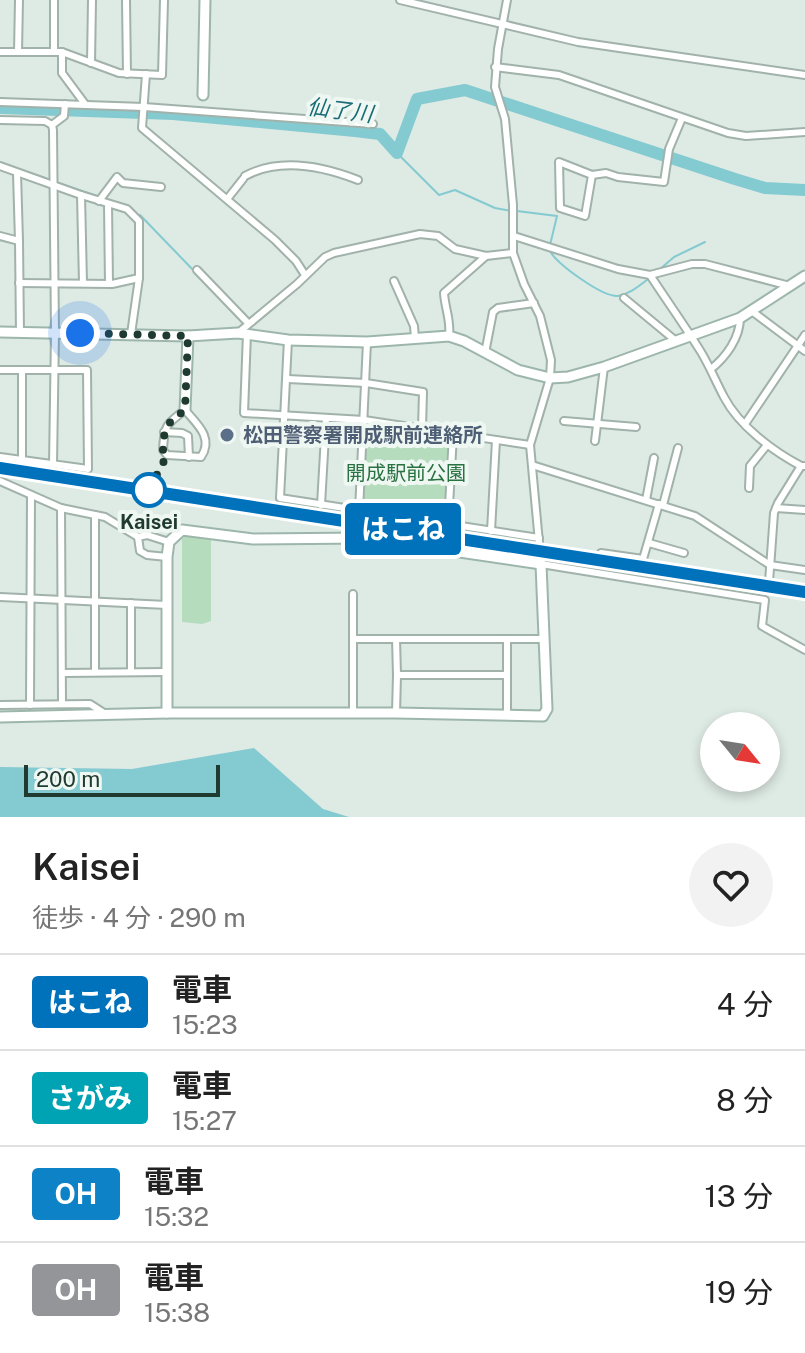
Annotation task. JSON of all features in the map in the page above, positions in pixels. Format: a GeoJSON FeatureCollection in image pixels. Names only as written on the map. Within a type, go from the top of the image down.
{"type":"FeatureCollection","features":[{"type":"Feature","properties":{"kind":"street"},"geometry":{"type":"LineString","coordinates":[[18,52],[19,0]]}},
{"type":"Feature","properties":{"kind":"street"},"geometry":{"type":"LineString","coordinates":[[54,0],[62,73],[86,105]]}},
{"type":"Feature","properties":{"kind":"street"},"geometry":{"type":"LineString","coordinates":[[91,63],[92,0]]}},
{"type":"Feature","properties":{"kind":"street"},"geometry":{"type":"LineString","coordinates":[[126,0],[127,74]]}},
{"type":"Feature","properties":{"kind":"street"},"geometry":{"type":"LineString","coordinates":[[0,52],[58,52],[127,74],[162,75],[164,0]]}},
{"type":"Feature","properties":{"kind":"street"},"geometry":{"type":"LineString","coordinates":[[202,111],[205,0]]}},
{"type":"Feature","properties":{"kind":"street"},"geometry":{"type":"LineString","coordinates":[[400,0],[578,42],[805,75]]}},
{"type":"Feature","properties":{"kind":"street"},"geometry":{"type":"LineString","coordinates":[[0,717],[104,713],[353,712],[543,716],[547,709],[541,564],[530,445],[550,378],[551,360],[534,303],[513,253],[505,119],[495,87],[495,67],[507,0]]}},
{"type":"Feature","properties":{"kind":"street"},"geometry":{"type":"LineString","coordinates":[[495,67],[559,75],[728,133],[746,136],[805,132]]}},
{"type":"Feature","properties":{"kind":"street"},"geometry":{"type":"LineString","coordinates":[[146,74],[142,128],[275,240],[305,275]]}},
{"type":"Feature","properties":{"kind":"street"},"geometry":{"type":"LineString","coordinates":[[0,102],[65,108],[86,105],[144,111],[202,111],[373,124]]}},
{"type":"Feature","properties":{"kind":"street"},"geometry":{"type":"LineString","coordinates":[[53,465],[55,285],[52,125],[65,108]]}},
{"type":"Feature","properties":{"kind":"street"},"geometry":{"type":"LineString","coordinates":[[592,175],[585,216],[560,208],[559,162],[592,175],[606,173],[664,182],[669,149],[682,118]]}},
{"type":"Feature","properties":{"kind":"street"},"geometry":{"type":"LineString","coordinates":[[0,120],[45,121],[52,125]]}},
{"type":"Feature","properties":{"kind":"street"},"geometry":{"type":"LineString","coordinates":[[0,166],[127,209],[139,221],[139,278],[131,334]]}},
{"type":"Feature","properties":{"kind":"street"},"geometry":{"type":"LineString","coordinates":[[228,198],[244,178],[268,166],[321,168],[358,180]]}},
{"type":"Feature","properties":{"kind":"street"},"geometry":{"type":"LineString","coordinates":[[17,173],[20,333]]}},
{"type":"Feature","properties":{"kind":"street"},"geometry":{"type":"LineString","coordinates":[[101,199],[117,177],[123,183],[161,187]]}},
{"type":"Feature","properties":{"kind":"street"},"geometry":{"type":"LineString","coordinates":[[81,195],[83,283]]}},
{"type":"Feature","properties":{"kind":"street"},"geometry":{"type":"LineString","coordinates":[[108,204],[109,284]]}},
{"type":"Feature","properties":{"kind":"street"},"geometry":{"type":"LineString","coordinates":[[244,330],[325,257],[334,253],[420,234],[438,236],[455,249],[486,256],[513,253]]}},
{"type":"Feature","properties":{"kind":"street"},"geometry":{"type":"LineString","coordinates":[[0,236],[19,241]]}},
{"type":"Feature","properties":{"kind":"street"},"geometry":{"type":"LineString","coordinates":[[514,236],[618,269],[650,275],[692,264],[705,264],[790,286]]}},
{"type":"Feature","properties":{"kind":"street"},"geometry":{"type":"LineString","coordinates":[[449,336],[451,320],[446,313],[444,293],[486,256]]}},
{"type":"Feature","properties":{"kind":"street"},"geometry":{"type":"LineString","coordinates":[[197,270],[244,330],[244,413],[364,420],[530,445]]}},
{"type":"Feature","properties":{"kind":"street"},"geometry":{"type":"LineString","coordinates":[[650,275],[692,336],[725,400],[770,450],[803,466],[776,508],[769,582]]}},
{"type":"Feature","properties":{"kind":"street"},"geometry":{"type":"LineString","coordinates":[[0,332],[188,336],[244,330],[288,340],[367,342],[449,336],[518,370],[550,378],[568,377],[740,318],[805,276]]}},
{"type":"Feature","properties":{"kind":"street"},"geometry":{"type":"LineString","coordinates":[[19,283],[109,284],[139,278]]}},
{"type":"Feature","properties":{"kind":"street"},"geometry":{"type":"LineString","coordinates":[[394,281],[414,326],[415,338]]}},
{"type":"Feature","properties":{"kind":"street"},"geometry":{"type":"LineString","coordinates":[[624,298],[677,342]]}},
{"type":"Feature","properties":{"kind":"street"},"geometry":{"type":"LineString","coordinates":[[485,353],[493,312],[498,308],[534,303]]}},
{"type":"Feature","properties":{"kind":"street"},"geometry":{"type":"LineString","coordinates":[[753,312],[805,351]]}},
{"type":"Feature","properties":{"kind":"street"},"geometry":{"type":"LineString","coordinates":[[711,369],[726,356],[740,326],[740,318]]}},
{"type":"Feature","properties":{"kind":"street"},"geometry":{"type":"LineString","coordinates":[[745,424],[805,335]]}},
{"type":"Feature","properties":{"kind":"street"},"geometry":{"type":"LineString","coordinates":[[185,410],[171,420],[164,432],[165,453],[198,457],[204,454],[206,438],[185,410],[188,336]]}},
{"type":"Feature","properties":{"kind":"street"},"geometry":{"type":"LineString","coordinates":[[288,340],[280,498],[539,538]]}},
{"type":"Feature","properties":{"kind":"street"},"geometry":{"type":"LineString","coordinates":[[359,511],[367,342]]}},
{"type":"Feature","properties":{"kind":"street"},"geometry":{"type":"LineString","coordinates":[[595,441],[604,367]]}},
{"type":"Feature","properties":{"kind":"street"},"geometry":{"type":"LineString","coordinates":[[0,370],[87,370],[88,469],[0,457]]}},
{"type":"Feature","properties":{"kind":"street"},"geometry":{"type":"LineString","coordinates":[[22,370],[22,461]]}},
{"type":"Feature","properties":{"kind":"street"},"geometry":{"type":"LineString","coordinates":[[288,379],[366,383],[423,392],[422,428]]}},
{"type":"Feature","properties":{"kind":"street"},"geometry":{"type":"LineString","coordinates":[[321,505],[326,418]]}},
{"type":"Feature","properties":{"kind":"street"},"geometry":{"type":"LineString","coordinates":[[564,421],[636,427]]}},
{"type":"Feature","properties":{"kind":"street"},"geometry":{"type":"LineString","coordinates":[[164,432],[188,436],[189,457]]}},
{"type":"Feature","properties":{"kind":"street"},"geometry":{"type":"LineString","coordinates":[[448,524],[453,434]]}},
{"type":"Feature","properties":{"kind":"street"},"geometry":{"type":"LineString","coordinates":[[491,531],[496,440]]}},
{"type":"Feature","properties":{"kind":"street"},"geometry":{"type":"LineString","coordinates":[[749,488],[750,466],[767,445]]}},
{"type":"Feature","properties":{"kind":"street"},"geometry":{"type":"LineString","coordinates":[[601,553],[643,559],[678,448]]}},
{"type":"Feature","properties":{"kind":"street"},"geometry":{"type":"LineString","coordinates":[[646,500],[654,458]]}},
{"type":"Feature","properties":{"kind":"street"},"geometry":{"type":"LineString","coordinates":[[532,465],[706,522],[770,565],[805,570]]}},
{"type":"Feature","properties":{"kind":"street"},"geometry":{"type":"LineString","coordinates":[[0,481],[61,508],[105,517],[138,537],[158,537],[169,542]]}},
{"type":"Feature","properties":{"kind":"street"},"geometry":{"type":"LineString","coordinates":[[30,705],[31,495]]}},
{"type":"Feature","properties":{"kind":"street"},"geometry":{"type":"LineString","coordinates":[[61,508],[62,704]]}},
{"type":"Feature","properties":{"kind":"street"},"geometry":{"type":"LineString","coordinates":[[776,508],[805,510]]}},
{"type":"Feature","properties":{"kind":"street"},"geometry":{"type":"LineString","coordinates":[[95,515],[95,672]]}},
{"type":"Feature","properties":{"kind":"street"},"geometry":{"type":"LineString","coordinates":[[167,713],[167,557],[169,542],[182,530],[253,539],[348,537],[766,597],[762,626],[805,650]]}},
{"type":"Feature","properties":{"kind":"street"},"geometry":{"type":"LineString","coordinates":[[138,537],[140,551],[167,557]]}},
{"type":"Feature","properties":{"kind":"street"},"geometry":{"type":"LineString","coordinates":[[649,543],[684,553]]}},
{"type":"Feature","properties":{"kind":"street"},"geometry":{"type":"LineString","coordinates":[[353,594],[353,712]]}},
{"type":"Feature","properties":{"kind":"street"},"geometry":{"type":"LineString","coordinates":[[0,597],[167,605]]}},
{"type":"Feature","properties":{"kind":"street"},"geometry":{"type":"LineString","coordinates":[[131,603],[131,672]]}},
{"type":"Feature","properties":{"kind":"street"},"geometry":{"type":"LineString","coordinates":[[353,639],[543,639]]}},
{"type":"Feature","properties":{"kind":"street"},"geometry":{"type":"LineString","coordinates":[[396,639],[396,713]]}},
{"type":"Feature","properties":{"kind":"street"},"geometry":{"type":"LineString","coordinates":[[507,639],[507,715]]}},
{"type":"Feature","properties":{"kind":"street"},"geometry":{"type":"LineString","coordinates":[[63,673],[167,672]]}},
{"type":"Feature","properties":{"kind":"street"},"geometry":{"type":"LineString","coordinates":[[397,675],[507,675]]}},
{"type":"Feature","properties":{"kind":"street"},"geometry":{"type":"LineString","coordinates":[[0,705],[90,704],[104,713]]}},
{"type":"Feature","properties":{"kind":"green space","name":"開成駅前公園"},"geometry":{"type":"Polygon","coordinates":[[[365,426],[450,437],[446,518],[440,521],[362,510],[365,426]]]}},
{"type":"Feature","properties":{"kind":"green space"},"geometry":{"type":"Polygon","coordinates":[[[187,535],[211,539],[211,621],[202,624],[182,622],[182,539],[187,535]]]}},
{"type":"Feature","properties":{"kind":"water"},"geometry":{"type":"Polygon","coordinates":[[[254,748],[323,809],[349,817],[0,817],[0,767],[132,769],[254,748]]]}},
{"type":"Feature","properties":{"kind":"waterway","name":"仙了川"},"geometry":{"type":"LineString","coordinates":[[0,108],[173,114],[355,131],[380,134],[397,153],[417,99],[465,90],[765,188],[805,190]]}},
{"type":"Feature","properties":{"kind":"waterway"},"geometry":{"type":"LineString","coordinates":[[397,153],[439,195],[455,190],[495,208],[511,211]]}},
{"type":"Feature","properties":{"kind":"waterway"},"geometry":{"type":"LineString","coordinates":[[23,171],[45,178]]}},
{"type":"Feature","properties":{"kind":"waterway"},"geometry":{"type":"LineString","coordinates":[[61,184],[100,197]]}},
{"type":"Feature","properties":{"kind":"waterway"},"geometry":{"type":"LineString","coordinates":[[110,201],[128,206]]}},
{"type":"Feature","properties":{"kind":"waterway"},"geometry":{"type":"LineString","coordinates":[[517,211],[557,216],[550,245]]}},
{"type":"Feature","properties":{"kind":"waterway"},"geometry":{"type":"LineString","coordinates":[[140,215],[196,273]]}},
{"type":"Feature","properties":{"kind":"waterway"},"geometry":{"type":"LineString","coordinates":[[659,270],[674,257],[705,242]]}},
{"type":"Feature","properties":{"kind":"waterway"},"geometry":{"type":"LineString","coordinates":[[550,251],[581,279],[611,295],[627,293],[651,277]]}},
{"type":"Feature","properties":{"kind":"railway"},"geometry":{"type":"LineString","coordinates":[[0,468],[805,592]]}},
{"type":"Feature","properties":{"kind":"train","name":"はこね"},"geometry":{"type":"LineString","coordinates":[[0,468],[805,592]]}},
{"type":"Feature","properties":{"kind":"place","name":"松田警察署開成駅前連絡所"},"geometry":{"type":"Point","coordinates":[227,435]}},
{"type":"Feature","properties":{"kind":"place","name":"Kaisei"},"geometry":{"type":"Point","coordinates":[149,490]}},
{"type":"Feature","properties":{"kind":"route"},"geometry":{"type":"LineString","coordinates":[[80,333],[188,336],[185,410],[171,420],[164,430],[163,450],[167,455],[149,490]]}}]}
